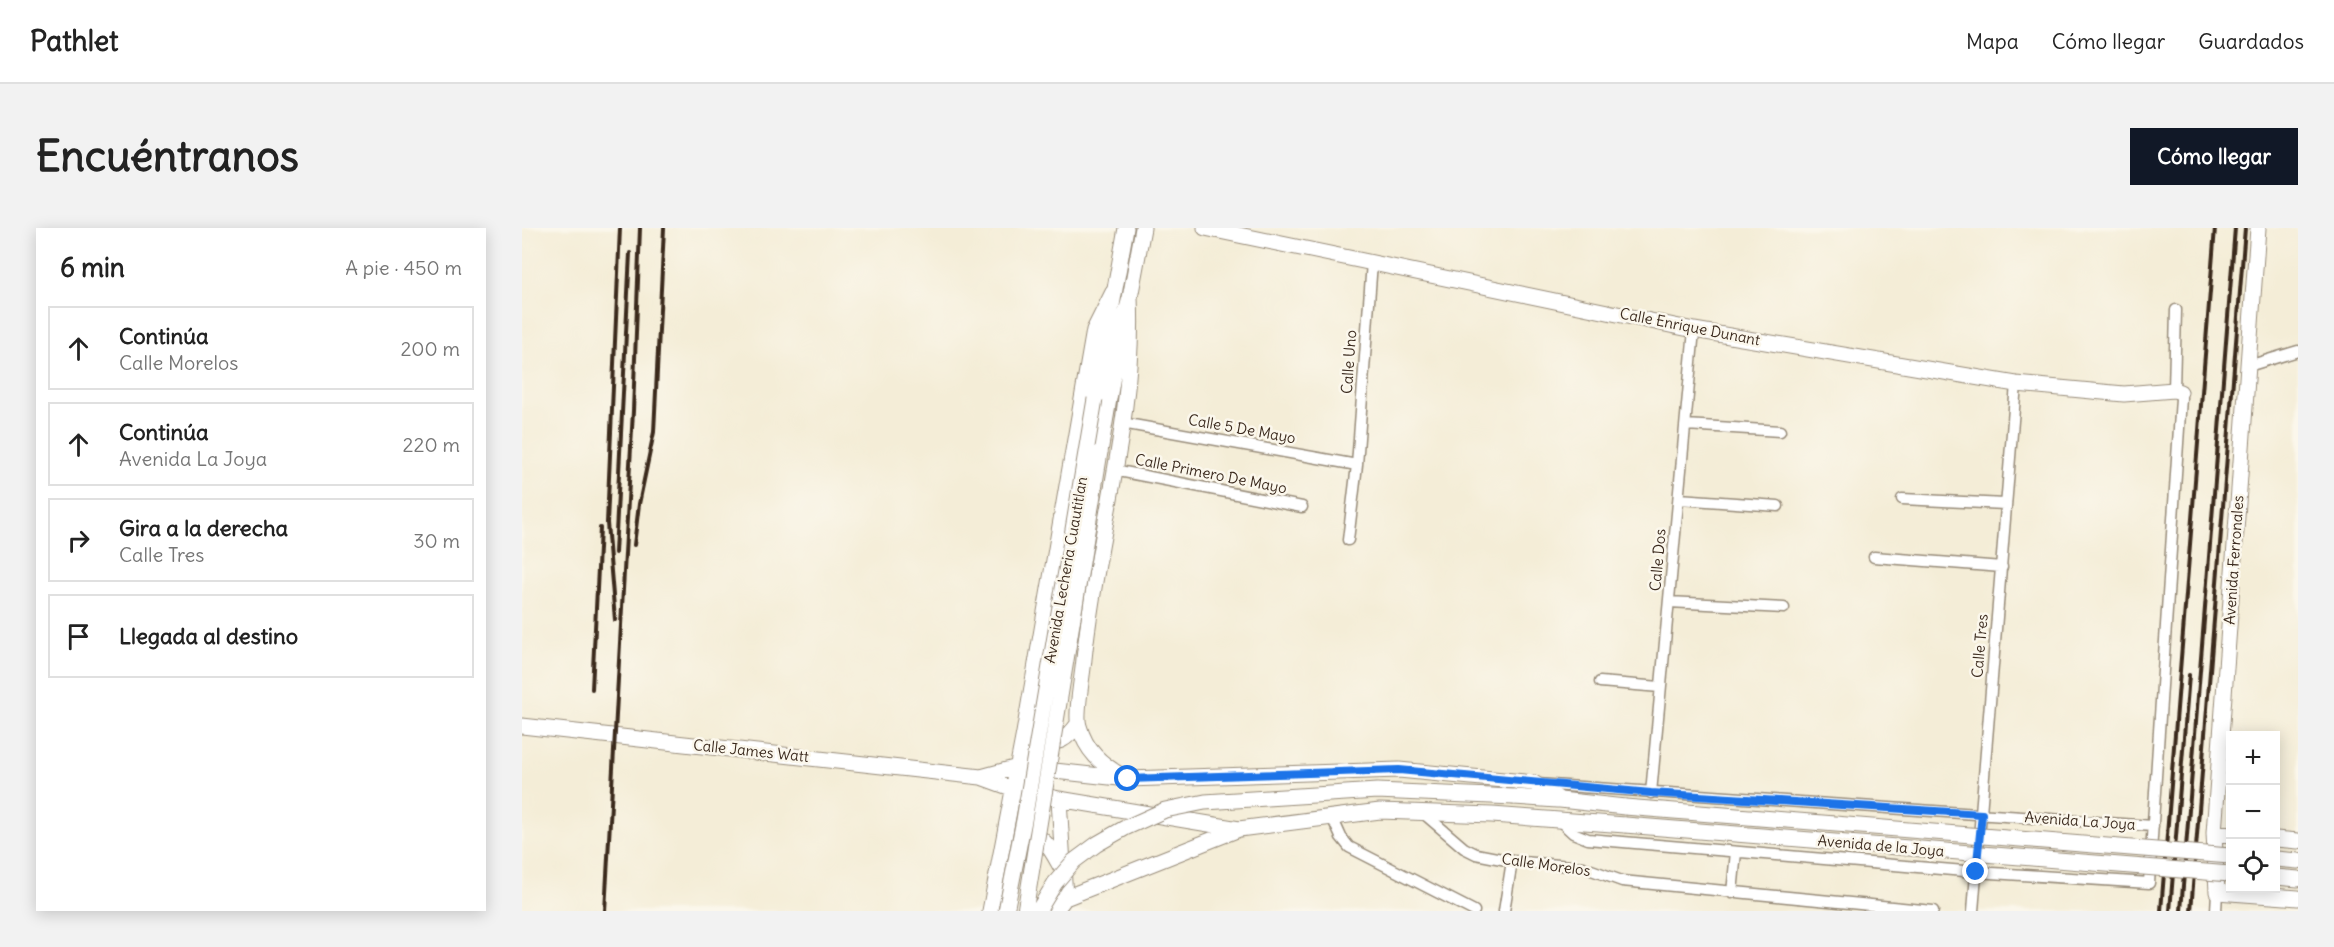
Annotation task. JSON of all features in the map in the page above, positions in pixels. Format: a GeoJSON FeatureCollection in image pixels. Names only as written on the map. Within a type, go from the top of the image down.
{"type":"FeatureCollection","features":[{"type":"Feature","properties":{"kind":"main road","name":"Avenida Lecheria Cuautitlan"},"geometry":{"type":"LineString","coordinates":[[1006,911],[1026,808],[1113,292],[1126,228]]}},
{"type":"Feature","properties":{"kind":"main road"},"geometry":{"type":"LineString","coordinates":[[1128,779],[1096,758],[1088,747],[1078,724],[1086,635],[1122,423],[1132,340],[1131,298],[1143,228]]}},
{"type":"Feature","properties":{"kind":"main road","name":"Calle Enrique Dunant"},"geometry":{"type":"LineString","coordinates":[[1205,228],[1694,330],[2016,384],[2124,394],[2177,391]]}},
{"type":"Feature","properties":{"kind":"main road","name":"Avenida Ferronales"},"geometry":{"type":"LineString","coordinates":[[2217,892],[2214,833],[2258,228]]}},
{"type":"Feature","properties":{"kind":"main road"},"geometry":{"type":"LineString","coordinates":[[990,911],[1018,767],[1094,330],[1113,292]]}},
{"type":"Feature","properties":{"kind":"main road","name":"Avenida Lecheria Cuautitlan"},"geometry":{"type":"LineString","coordinates":[[1025,911],[1120,334],[1131,298]]}},
{"type":"Feature","properties":{"kind":"main road"},"geometry":{"type":"LineString","coordinates":[[1024,733],[1038,740],[1056,743],[1069,736],[1078,724]]}},
{"type":"Feature","properties":{"kind":"main road","name":"Calle James Watt"},"geometry":{"type":"LineString","coordinates":[[522,726],[981,777],[1014,789]]}},
{"type":"Feature","properties":{"kind":"main road"},"geometry":{"type":"LineString","coordinates":[[1018,767],[1128,779],[1399,770],[1533,783],[1564,800]]}},
{"type":"Feature","properties":{"kind":"main road","name":"Calle James Watt"},"geometry":{"type":"LineString","coordinates":[[981,777],[1018,767]]}},
{"type":"Feature","properties":{"kind":"main road"},"geometry":{"type":"LineString","coordinates":[[1014,789],[1059,799],[1239,829]]}},
{"type":"Feature","properties":{"kind":"main road","name":"Avenida de la Joya"},"geometry":{"type":"LineString","coordinates":[[1038,911],[1054,883],[1074,861],[1125,828],[1165,810],[1205,802],[1377,791],[1564,800],[1625,807],[2226,855]]}},
{"type":"Feature","properties":{"kind":"main road"},"geometry":{"type":"LineString","coordinates":[[1059,799],[1065,898]]}},
{"type":"Feature","properties":{"kind":"main road"},"geometry":{"type":"LineString","coordinates":[[1055,911],[1065,898],[1239,829],[1380,811],[1563,820]]}},
{"type":"Feature","properties":{"kind":"main road","name":"Avenida de la Joya"},"geometry":{"type":"LineString","coordinates":[[1563,820],[2226,874]]}},
{"type":"Feature","properties":{"kind":"main road"},"geometry":{"type":"LineString","coordinates":[[1005,839],[1025,833],[1041,837],[1064,872]]}},
{"type":"Feature","properties":{"kind":"main road"},"geometry":{"type":"LineString","coordinates":[[2214,833],[2226,834]]}},
{"type":"Feature","properties":{"kind":"main road"},"geometry":{"type":"LineString","coordinates":[[2280,839],[2298,841]]}},
{"type":"Feature","properties":{"kind":"main road"},"geometry":{"type":"LineString","coordinates":[[2280,859],[2298,861]]}},
{"type":"Feature","properties":{"kind":"main road"},"geometry":{"type":"LineString","coordinates":[[2280,877],[2298,879]]}},
{"type":"Feature","properties":{"kind":"main road"},"geometry":{"type":"LineString","coordinates":[[2217,892],[2298,898]]}},
{"type":"Feature","properties":{"kind":"street","name":"Calle Uno"},"geometry":{"type":"LineString","coordinates":[[1348,540],[1357,465],[1372,262]]}},
{"type":"Feature","properties":{"kind":"street"},"geometry":{"type":"LineString","coordinates":[[2153,826],[2181,398],[2177,391],[2176,310]]}},
{"type":"Feature","properties":{"kind":"street","name":"Calle Dos"},"geometry":{"type":"LineString","coordinates":[[1651,793],[1694,330]]}},
{"type":"Feature","properties":{"kind":"street"},"geometry":{"type":"LineString","coordinates":[[2248,366],[2298,351]]}},
{"type":"Feature","properties":{"kind":"street","name":"Calle Tres"},"geometry":{"type":"LineString","coordinates":[[1973,911],[2016,384]]}},
{"type":"Feature","properties":{"kind":"street","name":"Calle 5 De Mayo"},"geometry":{"type":"LineString","coordinates":[[1122,423],[1357,465]]}},
{"type":"Feature","properties":{"kind":"street"},"geometry":{"type":"LineString","coordinates":[[1686,425],[1780,430]]}},
{"type":"Feature","properties":{"kind":"street","name":"Calle Primero De Mayo"},"geometry":{"type":"LineString","coordinates":[[1114,470],[1302,507]]}},
{"type":"Feature","properties":{"kind":"street"},"geometry":{"type":"LineString","coordinates":[[1679,499],[1778,506]]}},
{"type":"Feature","properties":{"kind":"street"},"geometry":{"type":"LineString","coordinates":[[1902,499],[2005,504]]}},
{"type":"Feature","properties":{"kind":"street"},"geometry":{"type":"LineString","coordinates":[[1874,557],[2001,567]]}},
{"type":"Feature","properties":{"kind":"street"},"geometry":{"type":"LineString","coordinates":[[1669,602],[1784,608]]}},
{"type":"Feature","properties":{"kind":"street"},"geometry":{"type":"LineString","coordinates":[[1600,682],[1660,687]]}},
{"type":"Feature","properties":{"kind":"street","name":"Avenida La Joya"},"geometry":{"type":"LineString","coordinates":[[1533,783],[1651,793],[2153,826],[2149,883],[1976,872],[1588,839],[1574,833],[1563,820]]}},
{"type":"Feature","properties":{"kind":"street","name":"Calle Morelos"},"geometry":{"type":"LineString","coordinates":[[1422,812],[1464,848],[1476,854],[1512,861],[1582,867],[1622,881],[1933,911]]}},
{"type":"Feature","properties":{"kind":"street"},"geometry":{"type":"LineString","coordinates":[[1332,817],[1341,837],[1349,847],[1474,911]]}},
{"type":"Feature","properties":{"kind":"street"},"geometry":{"type":"LineString","coordinates":[[1732,893],[1737,852]]}},
{"type":"Feature","properties":{"kind":"street"},"geometry":{"type":"LineString","coordinates":[[1504,911],[1512,861]]}},
{"type":"Feature","properties":{"kind":"street"},"geometry":{"type":"LineString","coordinates":[[2216,911],[2217,892]]}},
{"type":"Feature","properties":{"kind":"railway"},"geometry":{"type":"LineString","coordinates":[[615,620],[607,523],[620,228]]}},
{"type":"Feature","properties":{"kind":"railway"},"geometry":{"type":"LineString","coordinates":[[605,911],[633,411],[640,228]]}},
{"type":"Feature","properties":{"kind":"railway"},"geometry":{"type":"LineString","coordinates":[[634,545],[639,504],[654,432],[664,228]]}},
{"type":"Feature","properties":{"kind":"railway"},"geometry":{"type":"LineString","coordinates":[[2161,911],[2215,228]]}},
{"type":"Feature","properties":{"kind":"railway"},"geometry":{"type":"LineString","coordinates":[[2181,911],[2235,228]]}},
{"type":"Feature","properties":{"kind":"railway"},"geometry":{"type":"LineString","coordinates":[[2191,911],[2245,228]]}},
{"type":"Feature","properties":{"kind":"railway"},"geometry":{"type":"LineString","coordinates":[[615,553],[630,253]]}},
{"type":"Feature","properties":{"kind":"railway"},"geometry":{"type":"LineString","coordinates":[[592,689],[600,528]]}},
{"type":"Feature","properties":{"kind":"railway"},"geometry":{"type":"LineString","coordinates":[[2170,911],[2189,675]]}},
{"type":"Feature","properties":{"kind":"route"},"geometry":{"type":"LineString","coordinates":[[1128,779],[1399,770],[1651,793],[1982,814],[1976,872]]}}]}
